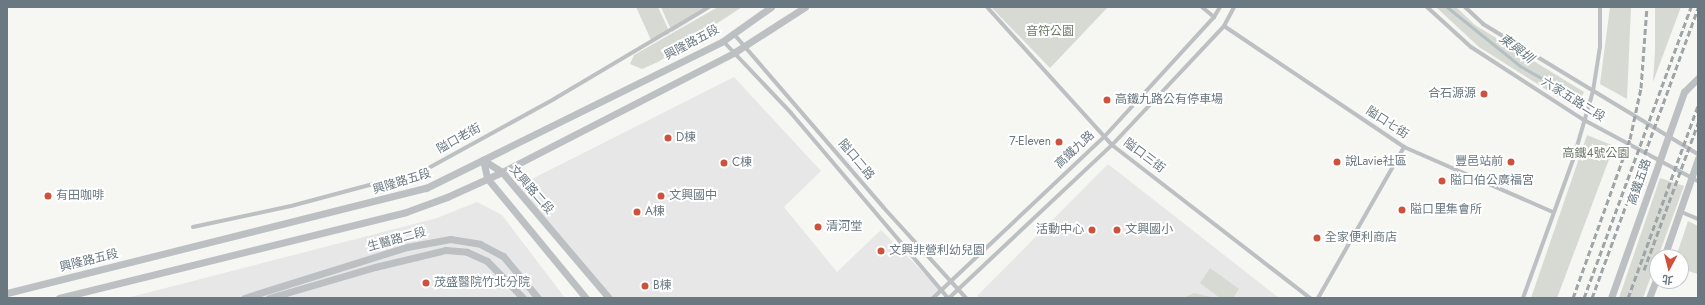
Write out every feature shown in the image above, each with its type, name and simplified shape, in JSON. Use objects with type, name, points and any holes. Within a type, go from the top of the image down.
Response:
[{"type":"street","name":"隘口老街","points":[[193,227],[291,206],[425,170],[554,99],[709,7]]},
{"type":"street","name":"興隆路五段","points":[[7,292],[426,188],[723,41],[771,7]]},
{"type":"street","points":[[59,298],[406,212],[502,172],[735,52],[805,7]]},
{"type":"street","name":"隘口三街","points":[[987,7],[1112,145],[1310,298]]},
{"type":"street","points":[[1202,7],[1214,17]]},
{"type":"street","name":"高鐵九路","points":[[933,298],[1104,137],[1214,17],[1220,7]]},
{"type":"street","name":"高鐵九路","points":[[949,298],[1112,145],[1224,26],[1234,7]]},
{"type":"street","name":"六家五路二段","points":[[1427,7],[1471,47],[1584,120],[1659,162],[1695,179]]},
{"type":"street","name":"六家五路二段","points":[[1465,7],[1483,24],[1667,137],[1698,154]]},
{"type":"street","points":[[1523,298],[1573,160],[1593,91],[1600,47],[1600,7]]},
{"type":"street","name":"隘口七街","points":[[1224,26],[1404,147],[1553,212]]},
{"type":"street","name":"隘口二路","points":[[733,33],[966,298]]},
{"type":"street","name":"隘口二路","points":[[723,41],[735,52],[949,298]]},
{"type":"street","name":"高鐵五路","points":[[1611,298],[1684,92],[1698,78]]},
{"type":"street","points":[[1318,298],[1404,147]]},
{"type":"street","points":[[1667,249],[1679,211],[1695,179],[1698,159]]},
{"type":"street","points":[[483,160],[487,178],[586,298]]},
{"type":"street","name":"文興路二段","points":[[483,160],[502,172],[609,298]]},
{"type":"street","points":[[1679,211],[1698,219]]},
{"type":"street","name":"生醫路二段","points":[[244,298],[407,246],[450,239],[480,244],[503,256],[538,298]]},
{"type":"street","name":"生醫路二段","points":[[268,298],[375,267],[446,250],[467,252],[487,261],[504,275],[523,298]]},
{"type":"shaded area","name":"文興國中","points":[[734,77],[821,171],[784,207],[837,272],[881,230],[942,291],[935,298],[612,298],[518,186]]},
{"type":"shaded area","name":"文興國小","points":[[1108,164],[1279,298],[980,298],[977,296]]},
{"type":"shaded area","points":[[477,202],[502,215],[565,298],[127,298],[437,218]]},
{"type":"green space","points":[[636,7],[658,7],[670,33],[652,42]]},
{"type":"green space","points":[[661,7],[704,7],[706,11],[672,32]]},
{"type":"green space","points":[[718,7],[742,7],[658,62],[642,69],[630,64],[634,55]]},
{"type":"green space","name":"音符公園","points":[[991,7],[1108,7],[1050,68]]},
{"type":"green space","points":[[1436,7],[1456,7],[1475,25],[1584,92],[1577,109],[1479,47]]},
{"type":"green space","points":[[1610,7],[1631,7],[1627,99],[1600,84]]},
{"type":"green space","points":[[1655,7],[1681,7],[1653,82],[1655,51]]},
{"type":"green space","name":"高鐵4號公園","points":[[1587,135],[1614,146],[1557,298],[1531,298]]},
{"type":"green space","points":[[1660,178],[1684,186],[1661,249],[1649,249],[1649,282],[1643,298],[1619,298]]},
{"type":"green space","points":[[1688,221],[1698,226],[1698,274],[1689,271],[1689,249],[1679,249]]},
{"type":"green space","points":[[1210,268],[1239,289],[1233,298],[1220,298],[1200,283]]},
{"type":"green space","points":[[1194,293],[1211,297],[1212,298],[1184,298]]},
{"type":"waterway","name":"東興圳","points":[[1447,7],[1520,66],[1578,99]]},
{"type":"railway","points":[[1573,298],[1630,139],[1641,88],[1647,7]]},
{"type":"railway","points":[[1584,298],[1691,7]]},
{"type":"railway","points":[[1592,298],[1698,8]]},
{"type":"railway","points":[[1628,298],[1698,106]]},
{"type":"railway","points":[[1644,270],[1698,123]]},
{"type":"place","name":"合石源源","points":[[1484,94]]},
{"type":"place","name":"高鐵九路公有停車場","points":[[1107,100]]},
{"type":"place","name":"D棟","points":[[668,138]]},
{"type":"place","name":"7-Eleven","points":[[1059,142]]},
{"type":"place","name":"說Lavie社區","points":[[1337,162]]},
{"type":"place","name":"豐邑站前","points":[[1511,162]]},
{"type":"place","name":"C棟","points":[[724,163]]},
{"type":"place","name":"隘口伯公廣福宮","points":[[1442,181]]},
{"type":"place","name":"有田咖啡","points":[[48,196]]},
{"type":"place","name":"文興國中","points":[[661,196]]},
{"type":"place","name":"隘口里集會所","points":[[1402,210]]},
{"type":"place","name":"A棟","points":[[637,212]]},
{"type":"place","name":"清河堂","points":[[818,227]]},
{"type":"place","name":"活動中心","points":[[1092,230]]},
{"type":"place","name":"文興國小","points":[[1117,230]]},
{"type":"place","name":"全家便利商店","points":[[1317,238]]},
{"type":"place","name":"文興非營利幼兒園","points":[[881,251]]},
{"type":"place","name":"茂盛醫院竹北分院","points":[[426,283]]},
{"type":"place","name":"B棟","points":[[645,286]]}]
